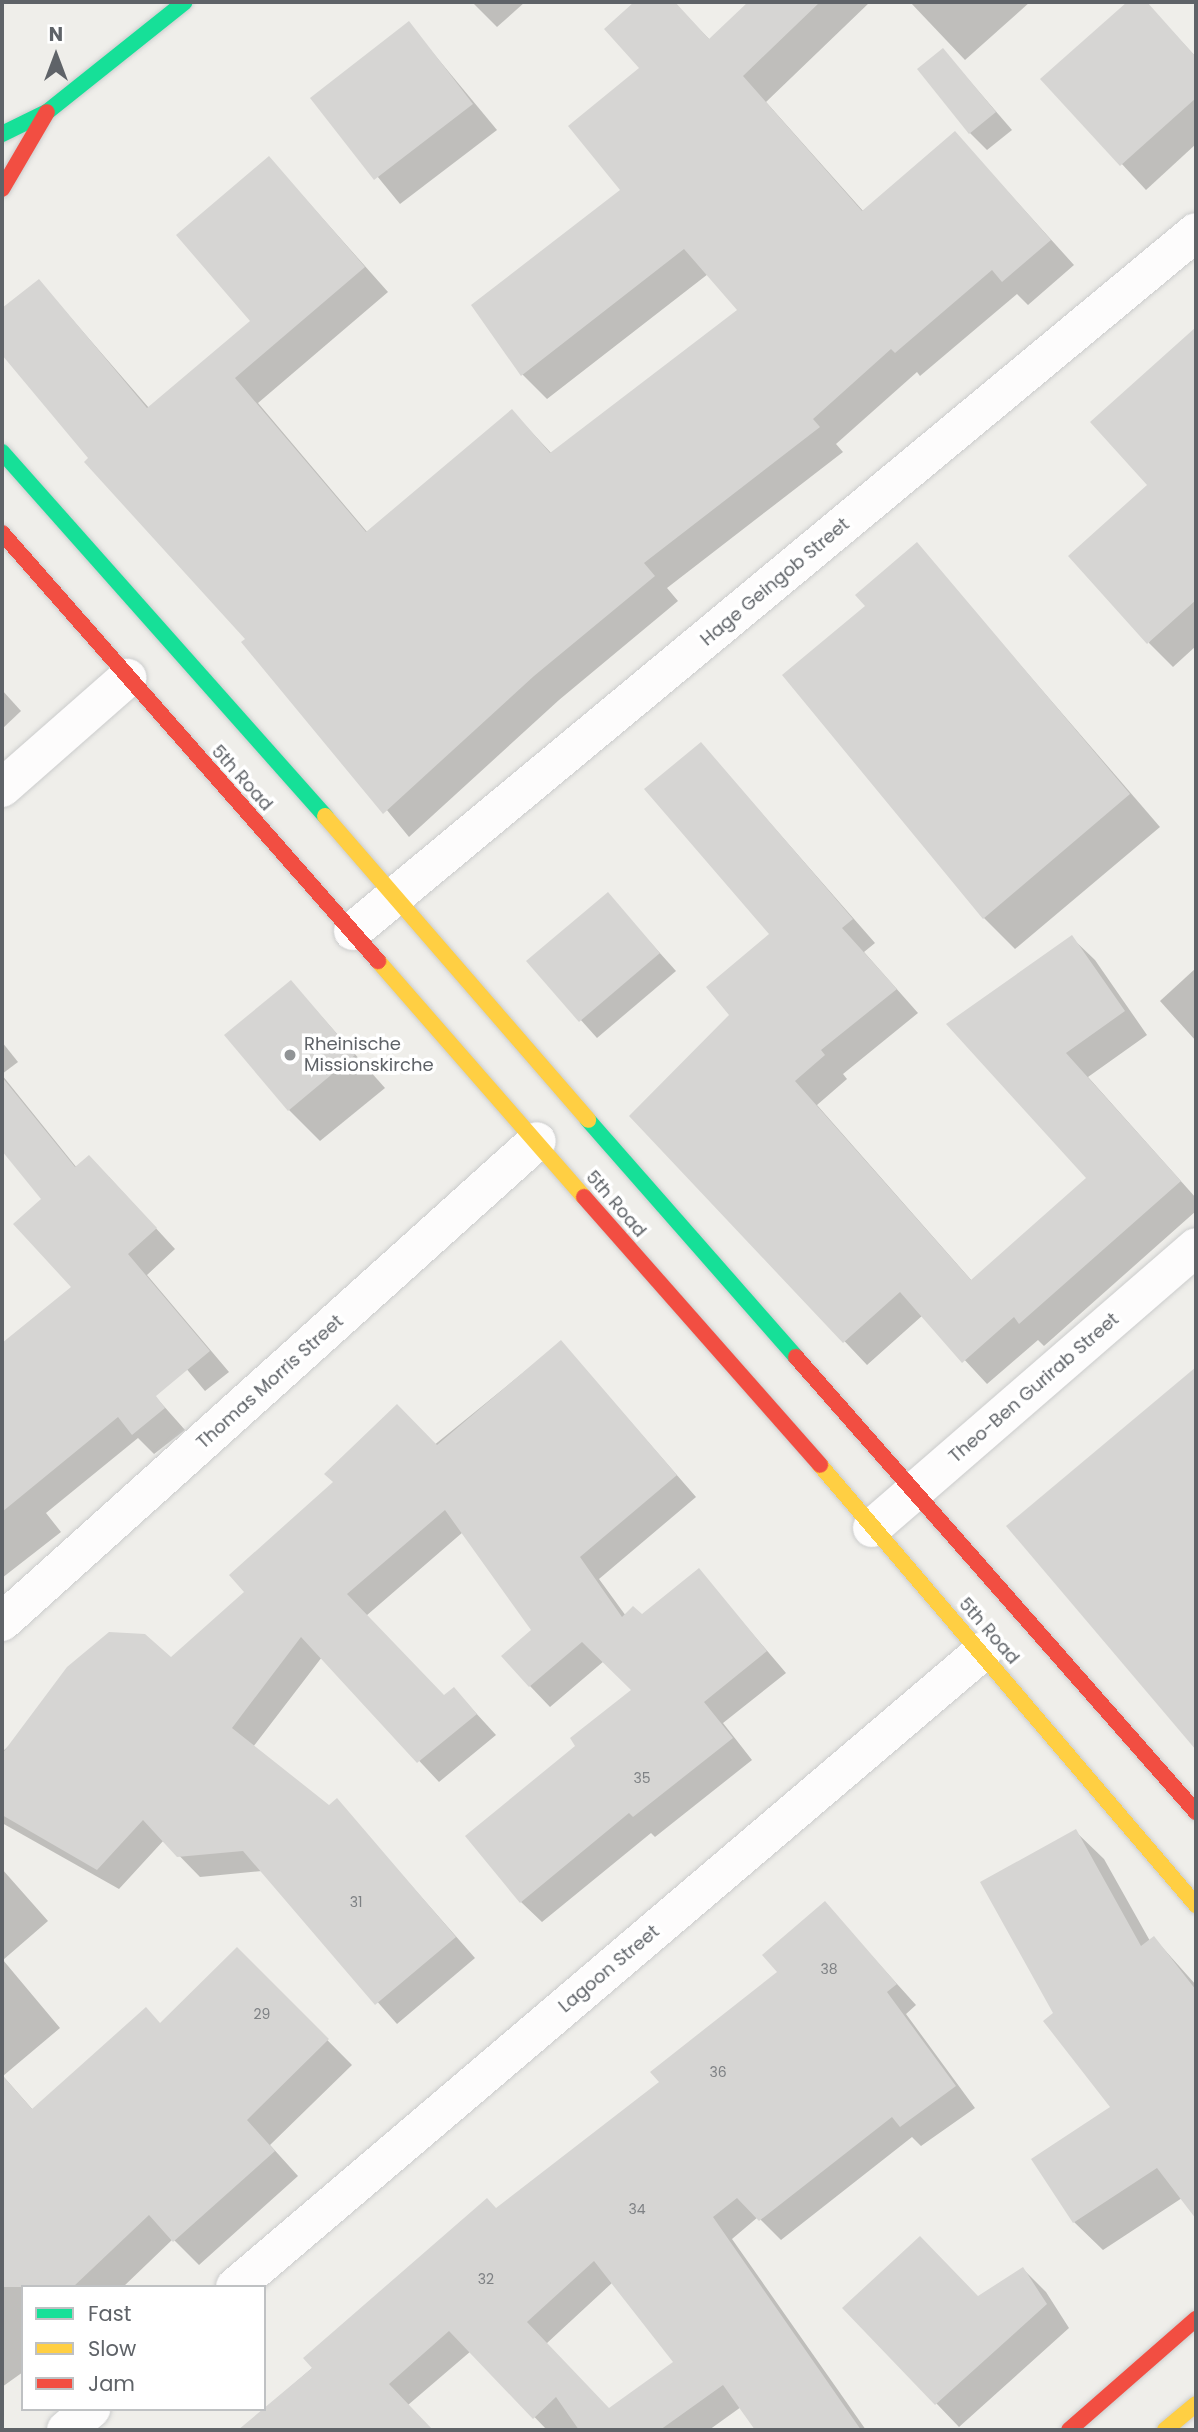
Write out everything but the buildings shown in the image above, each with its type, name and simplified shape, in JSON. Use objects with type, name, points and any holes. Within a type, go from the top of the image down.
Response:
[{"type":"main road","points":[[2,134],[47,113],[185,2]]},
{"type":"main road","points":[[2,189],[47,113]]},
{"type":"main road","name":"5th Road","points":[[2,452],[167,633],[1196,1812]]},
{"type":"main road","name":"5th Road","points":[[2,533],[537,1141],[872,1528],[983,1651],[1196,1905]]},
{"type":"main road","points":[[1069,2430],[1196,2319]]},
{"type":"main road","points":[[1165,2430],[1196,2404]]},
{"type":"street","name":"Hage Geingob Street","points":[[353,931],[1196,232]]},
{"type":"street","points":[[2,788],[127,678]]},
{"type":"street","name":"Thomas Morris Street","points":[[2,1622],[537,1141]]},
{"type":"street","name":"Theo-Ben Gurirab Street","points":[[872,1528],[1196,1247]]},
{"type":"street","name":"Lagoon Street","points":[[237,2285],[983,1651]]},
{"type":"street","points":[[66,2430],[89,2411]]},
{"type":"traffic: fast","points":[[2,134],[47,112],[185,2]]},
{"type":"traffic: fast","points":[[2,452],[325,816]]},
{"type":"traffic: fast","points":[[588,1120],[796,1357]]},
{"type":"traffic: slow","points":[[325,816],[588,1120]]},
{"type":"traffic: slow","points":[[378,961],[584,1197]]},
{"type":"traffic: slow","points":[[820,1465],[1196,1905]]},
{"type":"traffic: slow","points":[[1165,2430],[1196,2404]]},
{"type":"traffic: jam","points":[[2,189],[47,112]]},
{"type":"traffic: jam","points":[[2,533],[378,961]]},
{"type":"traffic: jam","points":[[584,1197],[820,1465]]},
{"type":"traffic: jam","points":[[796,1357],[1196,1812]]},
{"type":"traffic: jam","points":[[1069,2430],[1196,2319]]},
{"type":"place","name":"Rheinische Missionskirche","points":[[290,1055]]}]
